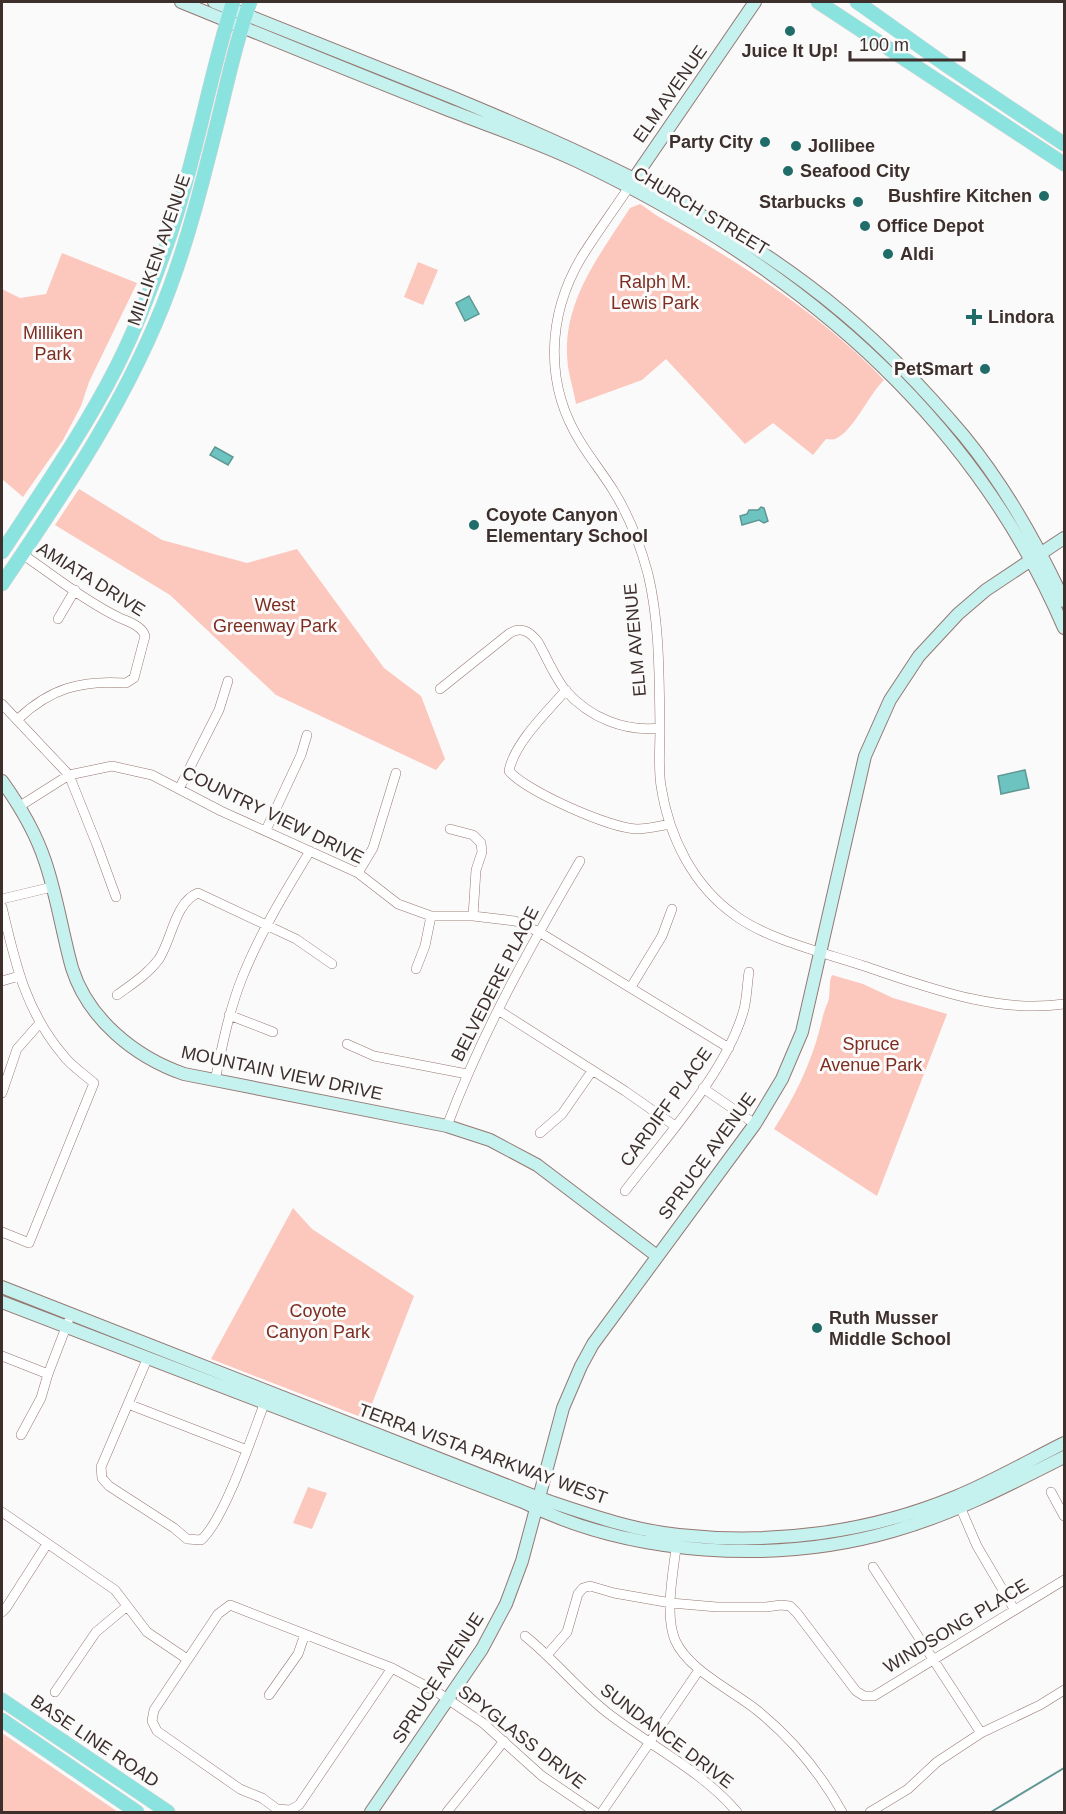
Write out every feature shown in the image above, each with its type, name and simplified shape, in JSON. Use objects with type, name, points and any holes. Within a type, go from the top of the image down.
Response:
[{"type":"main road","points":[[818,2],[1065,165]]},
{"type":"main road","points":[[857,2],[1065,144]]},
{"type":"main road","name":"MILLIKEN AVENUE","points":[[2,552],[78,436],[110,379],[136,324],[174,223],[230,10]]},
{"type":"main road","name":"MILLIKEN AVENUE","points":[[2,584],[102,430],[147,340],[170,287],[202,184],[246,14]]},
{"type":"main road","name":"BASE LINE ROAD","points":[[2,1700],[168,1812]]},
{"type":"main road","name":"BASE LINE ROAD","points":[[2,1720],[137,1812]]},
{"type":"street","name":"CHURCH STREET","points":[[181,2],[246,14],[574,160],[632,182],[785,284],[901,375],[996,500],[1065,601]]},
{"type":"street","name":"CHURCH STREET","points":[[214,2],[230,10]]},
{"type":"street","name":"ELM AVENUE","points":[[755,2],[581,259],[568,284],[559,309],[553,346],[556,381],[569,421],[578,439],[613,488],[642,548],[653,597],[660,728],[660,784],[669,824],[680,849],[696,876],[711,895],[736,917],[761,931],[901,979],[982,1002],[1030,1006],[1065,1004]]},
{"type":"street","name":"SPRUCE AVENUE","points":[[371,1812],[482,1649],[506,1604],[522,1561],[563,1408],[581,1366],[605,1326],[755,1125],[782,1079],[802,1032],[865,756],[890,700],[919,656],[958,614],[986,590],[1065,538]]},
{"type":"street","name":"AMIATA DRIVE","points":[[18,719],[44,698],[70,686],[131,681],[134,678],[145,636],[143,631],[75,590],[22,554]]},
{"type":"street","name":"CHURCH STREET","points":[[1037,558],[1065,628]]},
{"type":"street","points":[[58,619],[75,590]]},
{"type":"street","points":[[441,689],[510,633],[518,629],[524,630],[532,634],[566,690],[600,718],[634,728],[660,728]]},
{"type":"street","points":[[179,789],[219,710],[228,681]]},
{"type":"street","points":[[566,690],[519,749],[510,764],[509,771],[529,786],[597,820],[637,829],[669,824]]},
{"type":"street","points":[[2,704],[69,776],[116,897]]},
{"type":"street","points":[[266,830],[301,755],[307,735]]},
{"type":"street","name":"COUNTRY VIEW DRIVE","points":[[21,806],[69,776],[112,766],[152,775],[221,811],[358,873],[398,904],[431,916],[473,916],[515,921],[539,932],[729,1048]]},
{"type":"street","points":[[358,873],[373,848],[396,772]]},
{"type":"street","name":"MOUNTAIN VIEW DRIVE","points":[[2,781],[21,806],[35,833],[52,887],[73,970],[83,992],[97,1015],[115,1034],[148,1058],[166,1068],[215,1081],[447,1126],[490,1140],[537,1165],[657,1256]]},
{"type":"street","points":[[450,829],[473,835],[481,843],[482,852],[476,870],[473,916]]},
{"type":"street","points":[[215,1081],[229,1015],[242,977],[267,924],[310,851]]},
{"type":"street","name":"BELVEDERE PLACE","points":[[447,1126],[467,1074],[498,1010],[580,861]]},
{"type":"street","points":[[2,899],[52,887]]},
{"type":"street","points":[[117,995],[145,974],[160,957],[184,901],[198,893],[296,939],[332,964]]},
{"type":"street","points":[[2,907],[19,976],[39,1024],[64,1057],[94,1083],[29,1242],[2,1232]]},
{"type":"street","points":[[631,987],[662,936],[672,909]]},
{"type":"street","points":[[416,969],[425,946],[431,916]]},
{"type":"street","name":"CARDIFF PLACE","points":[[625,1191],[704,1088],[729,1048],[744,1009],[749,972]]},
{"type":"street","points":[[2,981],[19,976]]},
{"type":"street","points":[[498,1010],[626,1091],[675,1126]]},
{"type":"street","points":[[229,1015],[273,1032]]},
{"type":"street","points":[[2,1093],[17,1049],[39,1024]]},
{"type":"street","points":[[347,1044],[374,1056],[467,1074]]},
{"type":"street","points":[[540,1133],[562,1114],[592,1071]]},
{"type":"street","points":[[704,1088],[755,1125]]},
{"type":"street","name":"TERRA VISTA PARKWAY WEST","points":[[2,1287],[267,1397],[612,1534],[677,1540],[826,1533],[990,1494],[1065,1457]]},
{"type":"street","name":"TERRA VISTA PARKWAY WEST","points":[[2,1302],[148,1357],[267,1397]]},
{"type":"street","points":[[21,1435],[40,1398],[71,1315]]},
{"type":"street","points":[[2,1356],[48,1374]]},
{"type":"street","points":[[148,1357],[101,1467],[102,1478],[109,1486],[155,1515],[187,1539],[201,1540],[208,1534],[247,1450],[267,1397]]},
{"type":"street","points":[[128,1404],[247,1450]]},
{"type":"street","name":"TERRA VISTA PARKWAY WEST","points":[[958,1502],[1065,1443]]},
{"type":"street","points":[[1051,1492],[1065,1516]]},
{"type":"street","points":[[958,1502],[977,1546],[1014,1609]]},
{"type":"street","points":[[2,1512],[115,1590],[147,1632],[187,1659],[154,1710],[152,1721],[157,1731],[240,1789],[262,1798],[277,1809],[290,1810],[299,1805],[392,1668]]},
{"type":"street","points":[[677,1540],[670,1622],[675,1640],[685,1657],[699,1670],[759,1712],[798,1750],[834,1796],[842,1812]]},
{"type":"street","points":[[2,1612],[47,1544]]},
{"type":"street","points":[[873,1567],[981,1733]]},
{"type":"street","name":"WINDSONG PLACE","points":[[671,1603],[717,1607],[790,1606],[856,1692],[864,1696],[873,1696],[1065,1580]]},
{"type":"street","points":[[548,1654],[567,1632],[578,1594],[583,1588],[590,1586],[614,1593],[671,1603]]},
{"type":"street","name":"SPYGLASS DRIVE","points":[[187,1659],[218,1614],[230,1605],[392,1668],[448,1699],[483,1723],[542,1776],[595,1812]]},
{"type":"street","points":[[55,1692],[96,1632],[126,1607]]},
{"type":"street","points":[[269,1695],[298,1654],[305,1634]]},
{"type":"street","name":"SUNDANCE DRIVE","points":[[525,1636],[548,1654],[594,1702],[704,1779],[737,1812]]},
{"type":"street","points":[[602,1812],[699,1670]]},
{"type":"street","points":[[870,1812],[908,1789],[937,1762],[981,1733],[1040,1705],[1065,1690]]},
{"type":"street","points":[[447,1812],[504,1741]]},
{"type":"green space","name":"Ralph M. Lewis Park","points":[[640,204],[777,290],[833,333],[884,380],[842,435],[834,439],[826,439],[813,455],[773,423],[745,444],[666,359],[642,380],[576,404],[568,367],[567,344],[576,302],[594,264],[630,208]]},
{"type":"green space","name":"Milliken Park","points":[[62,253],[137,283],[63,440],[23,497],[2,479],[2,289],[20,298],[46,294]]},
{"type":"green space","points":[[418,262],[438,270],[423,305],[404,297]]},
{"type":"green space","name":"West Greenway Park","points":[[79,489],[162,540],[247,563],[297,549],[384,668],[421,696],[445,759],[436,770],[276,695],[170,595],[55,525]]},
{"type":"green space","name":"Spruce Avenue Park","points":[[832,975],[863,984],[893,998],[947,1014],[877,1196],[774,1129],[795,1093],[812,1055],[829,999]]},
{"type":"green space","name":"Coyote Canyon Park","points":[[293,1208],[312,1229],[414,1296],[366,1419],[211,1359]]},
{"type":"green space","points":[[308,1487],[327,1493],[312,1529],[293,1523]]},
{"type":"green space","points":[[2,1733],[118,1812],[2,1812]]},
{"type":"water","points":[[469,296],[479,314],[465,321],[456,303]]},
{"type":"water","points":[[215,447],[233,457],[228,465],[210,455]]},
{"type":"water","points":[[761,507],[764,508],[768,521],[764,523],[759,520],[742,525],[740,516],[747,514],[749,510],[758,510]]},
{"type":"water","points":[[1025,770],[1029,788],[1001,794],[998,776]]},
{"type":"waterway","points":[[991,1812],[1064,1768]]},
{"type":"place","name":"Juice It Up!","points":[[790,31]]},
{"type":"place","name":"Party City","points":[[765,142]]},
{"type":"place","name":"Jollibee","points":[[796,146]]},
{"type":"place","name":"Seafood City","points":[[788,171]]},
{"type":"place","name":"Bushfire Kitchen","points":[[1044,196]]},
{"type":"place","name":"Starbucks","points":[[858,202]]},
{"type":"place","name":"Office Depot","points":[[865,226]]},
{"type":"place","name":"Aldi","points":[[888,254]]},
{"type":"place","name":"Lindora","points":[[974,317]]},
{"type":"place","name":"PetSmart","points":[[985,369]]},
{"type":"place","name":"Coyote Canyon Elementary School","points":[[474,525]]},
{"type":"place","name":"Ruth Musser Middle School","points":[[817,1328]]}]
